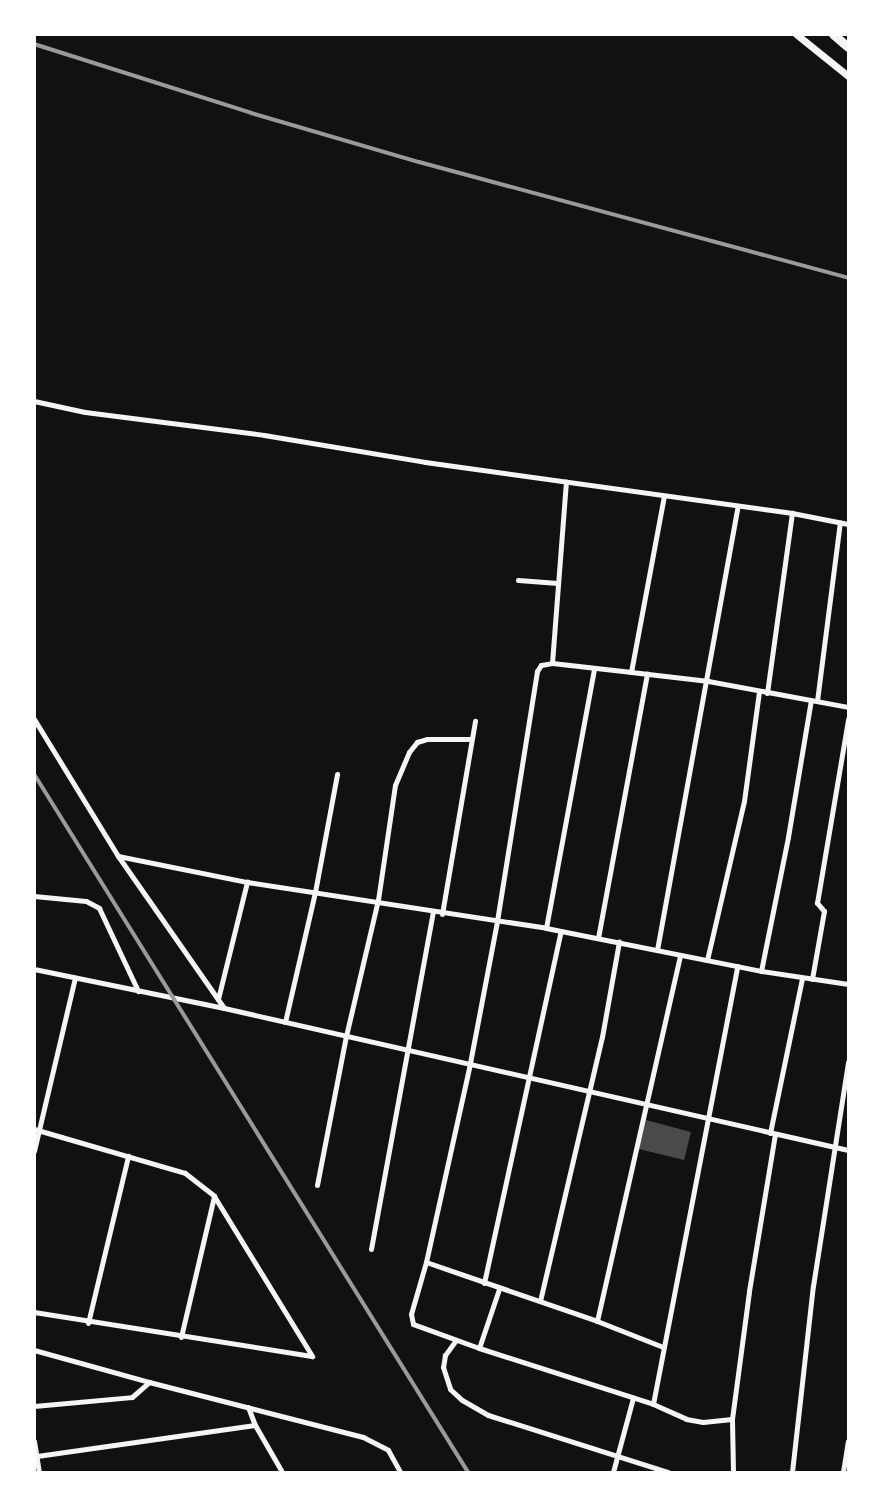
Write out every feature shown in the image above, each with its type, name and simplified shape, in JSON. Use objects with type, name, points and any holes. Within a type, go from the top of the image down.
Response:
[{"type":"highway","points":[[833,34],[849,47]]},
{"type":"street","points":[[796,34],[849,76]]},
{"type":"street","points":[[34,400],[85,412],[264,435],[566,482],[792,513],[849,524]]},
{"type":"street","points":[[552,663],[566,482]]},
{"type":"street","points":[[631,672],[664,496]]},
{"type":"street","points":[[657,950],[708,681],[738,506]]},
{"type":"street","points":[[767,693],[792,513]]},
{"type":"street","points":[[761,971],[814,700],[840,522]]},
{"type":"street","points":[[518,580],[558,583]]},
{"type":"street","points":[[732,1419],[703,1422],[686,1419],[653,1404],[479,1348],[413,1324],[411,1314],[426,1262],[470,1063],[497,921],[537,671],[541,665],[552,663],[708,681],[849,707]]},
{"type":"street","points":[[546,928],[594,668]]},
{"type":"street","points":[[598,938],[647,674]]},
{"type":"street","points":[[707,960],[744,801],[759,692]]},
{"type":"street","points":[[34,719],[118,856],[224,1008]]},
{"type":"street","points":[[812,979],[824,911],[817,903],[849,720]]},
{"type":"street","points":[[441,914],[475,721]]},
{"type":"street","points":[[317,1185],[346,1036],[378,900],[395,786],[409,752],[417,742],[427,739],[471,739]]},
{"type":"street","points":[[285,1022],[315,892],[337,774]]},
{"type":"street","points":[[118,856],[247,882],[378,900],[441,914],[546,928],[761,971],[849,984]]},
{"type":"street","points":[[218,999],[247,882]]},
{"type":"street","points":[[34,896],[86,901],[99,908],[138,991]]},
{"type":"street","points":[[371,1249],[433,912]]},
{"type":"street","points":[[484,1283],[531,1078],[561,931]]},
{"type":"street","points":[[540,1301],[602,1037],[619,942]]},
{"type":"street","points":[[597,1321],[680,955]]},
{"type":"street","points":[[653,1404],[706,1118],[737,966]]},
{"type":"street","points":[[34,969],[224,1008],[849,1150]]},
{"type":"street","points":[[34,1151],[75,978]]},
{"type":"street","points":[[733,1473],[732,1419],[749,1291],[773,1133],[802,978]]},
{"type":"street","points":[[792,1473],[813,1286],[849,1062]]},
{"type":"street","points":[[34,1312],[88,1323],[312,1356],[214,1196],[185,1173],[38,1130]]},
{"type":"street","points":[[88,1323],[128,1156]]},
{"type":"street","points":[[181,1337],[214,1196]]},
{"type":"street","points":[[426,1262],[597,1321],[663,1347]]},
{"type":"street","points":[[479,1348],[499,1289]]},
{"type":"street","points":[[456,1340],[445,1355],[443,1367],[450,1389],[462,1400],[488,1415],[668,1473]]},
{"type":"street","points":[[34,1350],[363,1437],[388,1450],[400,1473]]},
{"type":"street","points":[[34,1406],[132,1397],[149,1382]]},
{"type":"street","points":[[613,1473],[633,1398]]},
{"type":"street","points":[[248,1407],[255,1425],[282,1473]]},
{"type":"street","points":[[37,1456],[255,1425]]},
{"type":"street","points":[[34,1441],[39,1473]]},
{"type":"street","points":[[843,1473],[849,1441]]},
{"type":"building","points":[[646,1120],[691,1132],[684,1160],[639,1149]]},
{"type":"railway","points":[[34,44],[251,113],[419,162],[848,278]]},
{"type":"railway","points":[[34,774],[468,1472]]}]
